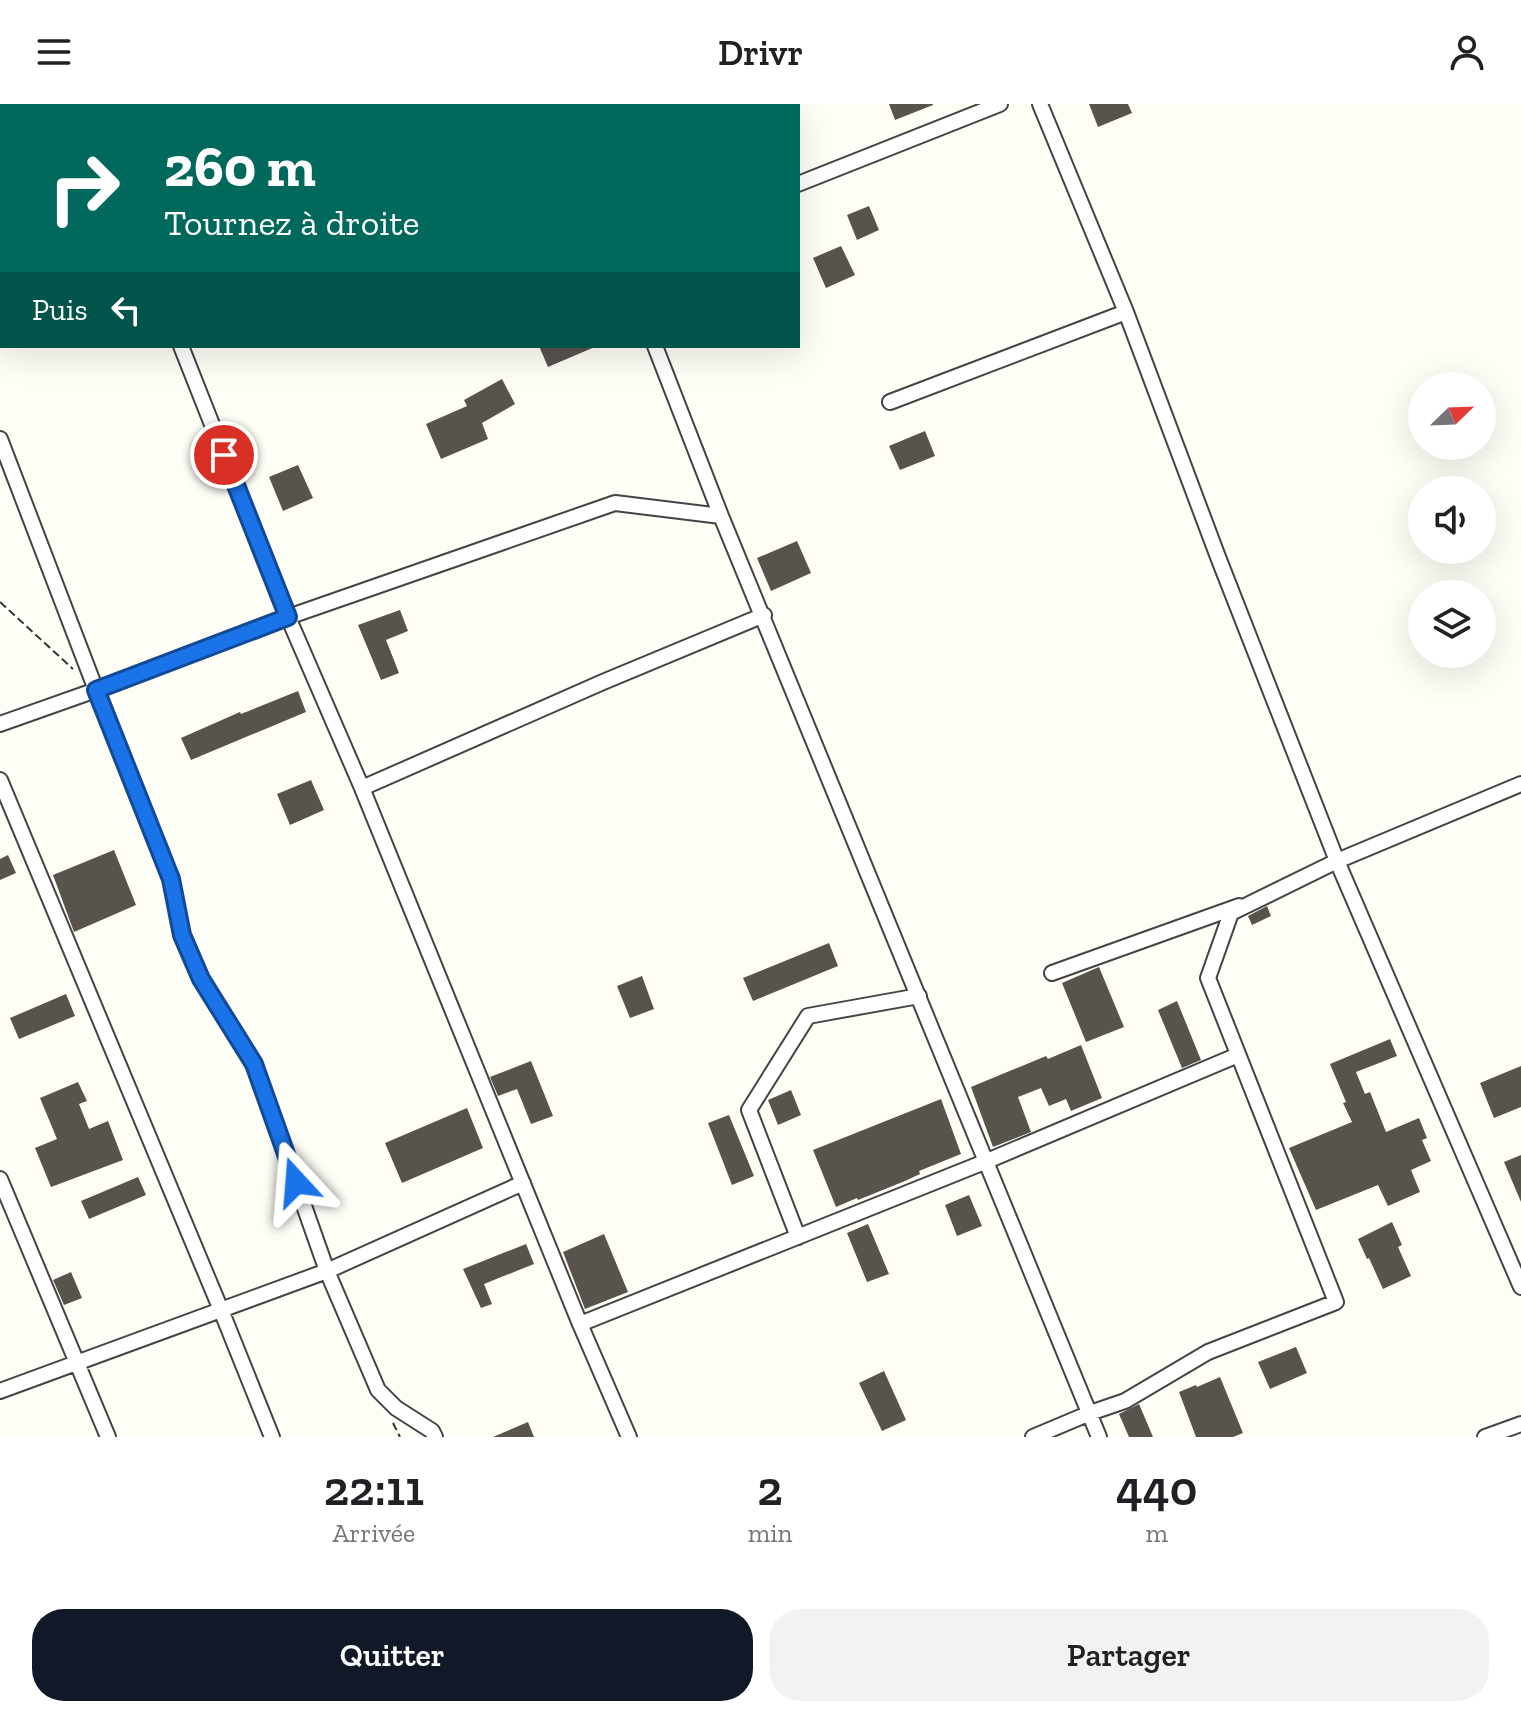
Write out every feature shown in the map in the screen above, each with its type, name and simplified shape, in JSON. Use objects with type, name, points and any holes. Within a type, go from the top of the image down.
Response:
[{"type":"street","points":[[800,183],[1000,104]]},
{"type":"street","points":[[1040,104],[1126,312],[1337,861],[1521,1287]]},
{"type":"street","points":[[890,402],[1126,312]]},
{"type":"street","points":[[182,348],[288,617],[362,788],[629,1437]]},
{"type":"street","points":[[656,348],[721,516],[1099,1437]]},
{"type":"street","points":[[0,439],[171,879],[182,935],[201,979],[254,1064],[327,1271],[378,1390],[396,1408],[432,1431],[435,1437]]},
{"type":"street","points":[[0,724],[288,617],[615,503],[721,516]]},
{"type":"street","points":[[362,788],[764,615]]},
{"type":"street","points":[[0,780],[272,1437]]},
{"type":"street","points":[[1033,1437],[1125,1401],[1208,1352],[1336,1302],[1208,978],[1231,913],[1337,861],[1521,784]]},
{"type":"street","points":[[1052,973],[1262,897]]},
{"type":"street","points":[[798,1237],[749,1110],[808,1016],[919,996]]},
{"type":"street","points":[[580,1324],[987,1161],[1238,1055]]},
{"type":"street","points":[[0,1179],[108,1437]]},
{"type":"street","points":[[0,1391],[327,1271],[523,1183]]},
{"type":"street","points":[[1485,1437],[1521,1424]]},
{"type":"path","points":[[0,602],[74,671]]},
{"type":"building","points":[[889,104],[933,104],[933,105],[895,120]]},
{"type":"building","points":[[1089,104],[1128,104],[1132,113],[1098,127]]},
{"type":"building","points":[[869,206],[879,230],[857,240],[847,215]]},
{"type":"building","points":[[841,246],[855,275],[826,288],[813,258]]},
{"type":"building","points":[[540,348],[592,348],[548,367]]},
{"type":"building","points":[[502,379],[515,404],[482,423],[488,439],[441,459],[426,424],[467,406],[464,400]]},
{"type":"building","points":[[925,431],[935,456],[900,470],[889,446]]},
{"type":"building","points":[[298,465],[313,498],[283,511],[269,477]]},
{"type":"building","points":[[797,541],[811,573],[771,591],[757,558]]},
{"type":"building","points":[[400,610],[408,631],[386,640],[399,673],[381,680],[358,625]]},
{"type":"building","points":[[298,691],[306,712],[191,760],[181,738]]},
{"type":"building","points":[[311,780],[324,810],[290,825],[277,794]]},
{"type":"building","points":[[114,850],[136,905],[74,932],[53,875]]},
{"type":"building","points":[[8,855],[16,873],[0,880],[0,859]]},
{"type":"building","points":[[1267,906],[1271,916],[1252,925],[1248,916]]},
{"type":"building","points":[[829,943],[838,966],[753,1001],[743,978]]},
{"type":"building","points":[[1099,967],[1124,1027],[1086,1042],[1062,983]]},
{"type":"building","points":[[642,976],[654,1009],[630,1018],[617,986]]},
{"type":"building","points":[[66,994],[75,1016],[19,1039],[10,1018]]},
{"type":"building","points":[[1177,1001],[1201,1060],[1182,1068],[1158,1010]]},
{"type":"building","points":[[1390,1039],[1397,1056],[1356,1072],[1365,1094],[1370,1092],[1386,1132],[1419,1118],[1427,1138],[1422,1140],[1431,1161],[1411,1170],[1420,1192],[1388,1206],[1378,1185],[1316,1210],[1289,1148],[1352,1122],[1330,1064]]},
{"type":"building","points":[[1081,1045],[1102,1098],[1071,1111],[1066,1099],[1049,1106],[1041,1088],[1018,1097],[1031,1132],[993,1147],[971,1087]]},
{"type":"building","points":[[531,1061],[553,1116],[531,1124],[517,1089],[498,1096],[490,1077]]},
{"type":"building","points":[[1521,1066],[1521,1107],[1494,1118],[1480,1083]]},
{"type":"building","points":[[78,1082],[87,1101],[79,1104],[89,1129],[108,1121],[123,1160],[51,1187],[35,1148],[57,1139],[40,1098]]},
{"type":"building","points":[[791,1090],[801,1115],[778,1125],[768,1100]]},
{"type":"building","points":[[941,1099],[961,1154],[919,1171],[920,1174],[905,1181],[836,1207],[813,1150]]},
{"type":"building","points":[[467,1108],[483,1148],[402,1183],[385,1143]]},
{"type":"building","points":[[729,1115],[754,1176],[732,1185],[708,1123]]},
{"type":"building","points":[[1521,1155],[1521,1202],[1504,1162]]},
{"type":"building","points":[[138,1177],[146,1195],[89,1219],[81,1201]]},
{"type":"building","points":[[969,1195],[982,1226],[957,1236],[945,1205]]},
{"type":"building","points":[[1392,1222],[1402,1245],[1398,1247],[1411,1276],[1383,1289],[1358,1239]]},
{"type":"building","points":[[868,1224],[889,1274],[867,1282],[847,1233]]},
{"type":"building","points":[[604,1234],[628,1292],[585,1309],[563,1252]]},
{"type":"building","points":[[526,1244],[534,1264],[484,1284],[492,1304],[481,1308],[463,1269]]},
{"type":"building","points":[[71,1272],[82,1298],[64,1305],[53,1280]]},
{"type":"building","points":[[1296,1347],[1307,1373],[1270,1389],[1258,1362]]},
{"type":"building","points":[[884,1371],[906,1420],[882,1431],[859,1383]]},
{"type":"building","points":[[1220,1377],[1243,1433],[1233,1437],[1196,1437],[1179,1392]]},
{"type":"building","points":[[1139,1404],[1153,1437],[1129,1437],[1119,1414]]},
{"type":"building","points":[[528,1422],[534,1437],[493,1437]]},
{"type":"route","points":[[224,455],[288,617],[96,690],[171,879],[182,935],[201,979],[254,1064],[296,1182]]}]
